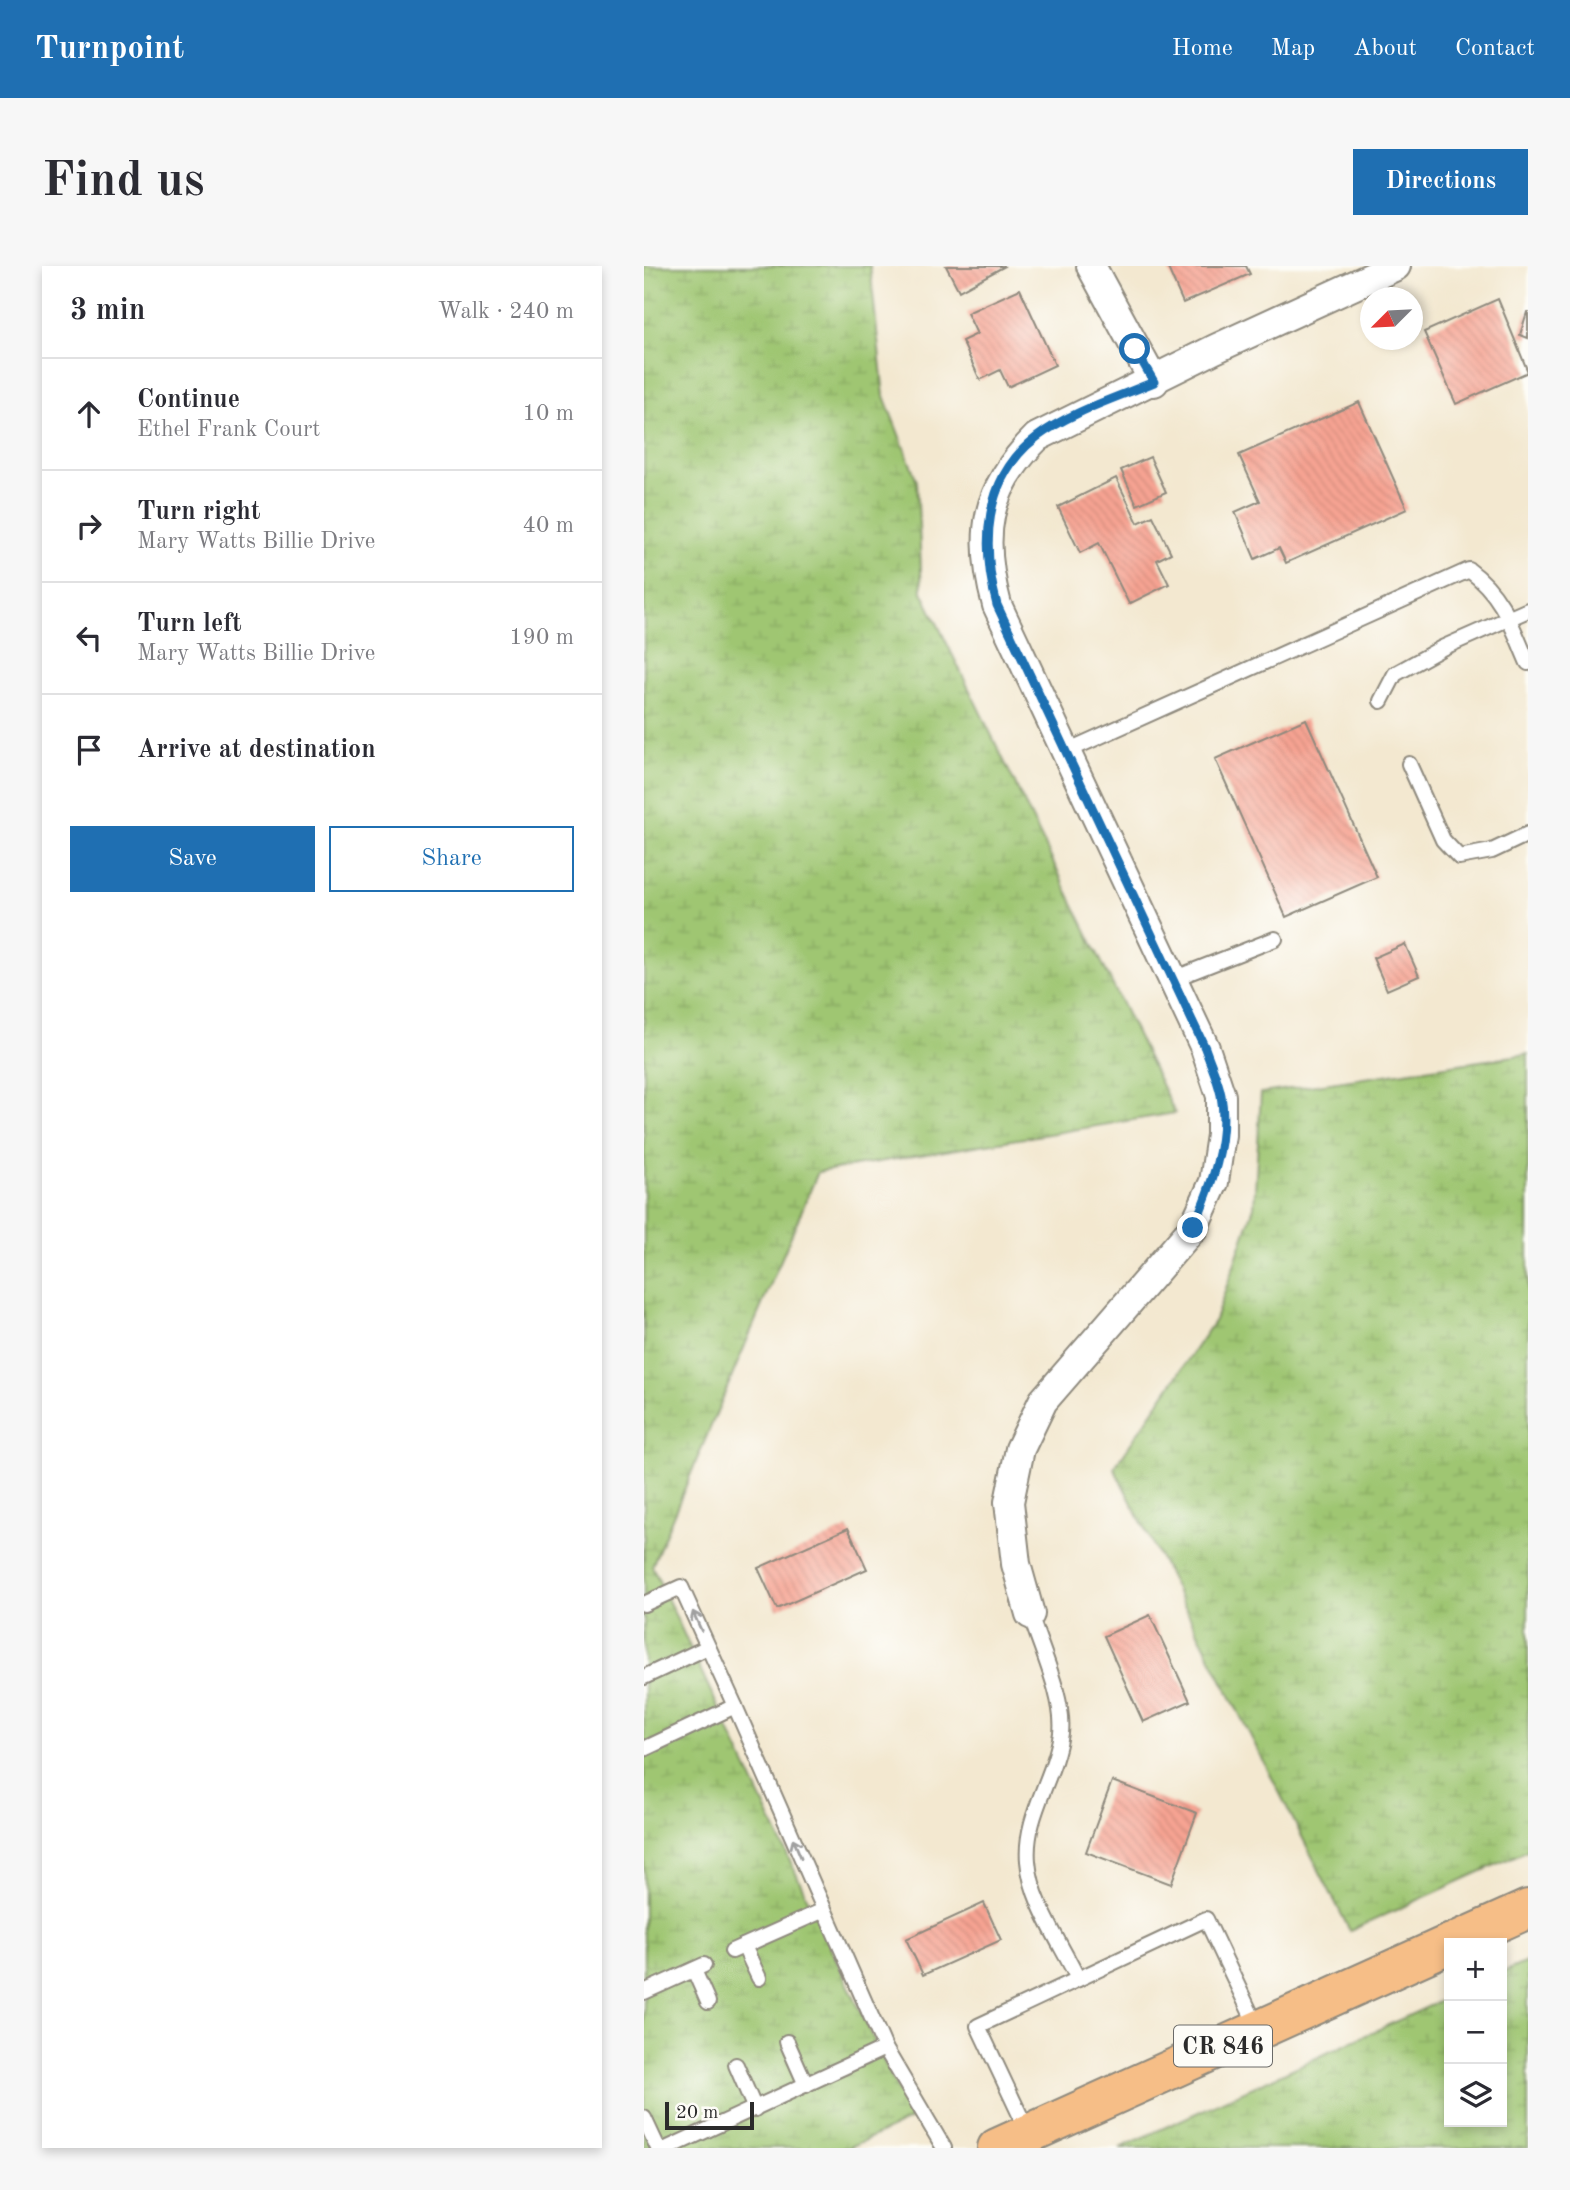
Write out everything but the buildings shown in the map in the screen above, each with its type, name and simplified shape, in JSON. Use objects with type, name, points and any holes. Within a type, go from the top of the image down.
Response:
[{"type":"main road","name":"CR 846","points":[[1463,1938],[1528,1909]]},
{"type":"main road","name":"CR 846","points":[[1013,2141],[1444,1947]]},
{"type":"street","points":[[1091,266],[1154,382]]},
{"type":"street","points":[[1030,1614],[1016,1564],[1009,1502],[1020,1449],[1043,1401],[1193,1228],[1214,1182],[1221,1135],[1221,1096],[1205,1048],[997,605],[988,571],[986,524],[1001,484],[1014,460],[1037,437],[1154,382],[1215,349],[1396,266]]},
{"type":"lane","points":[[1067,751],[1469,570],[1490,585],[1509,619],[1528,663]]},
{"type":"lane","points":[[1381,701],[1395,674],[1443,648],[1528,610]]},
{"type":"lane","points":[[1409,764],[1443,839],[1459,857],[1492,851],[1528,834]]},
{"type":"lane","points":[[1173,979],[1275,939]]},
{"type":"lane","points":[[644,1604],[681,1587],[885,2048],[944,2148]]},
{"type":"lane","points":[[1030,1614],[1059,1705],[1061,1731],[1053,1765],[1030,1826],[1028,1861],[1033,1887],[1079,1979]]},
{"type":"lane","points":[[644,1676],[708,1647]]},
{"type":"lane","points":[[644,1749],[735,1706]]},
{"type":"lane","points":[[759,1978],[738,1949],[824,1910]]},
{"type":"lane","points":[[1013,2141],[978,2026],[1206,1919],[1258,2031]]},
{"type":"lane","points":[[644,1992],[699,1968],[708,2002]]},
{"type":"lane","points":[[787,2042],[806,2085]]},
{"type":"lane","points":[[668,2148],[885,2048]]},
{"type":"lane","points":[[736,2065],[755,2109]]},
{"type":"lane","points":[[644,2118],[658,2148]]},
{"type":"green space","points":[[644,266],[870,266],[884,396],[917,481],[922,592],[1175,1113],[818,1172],[652,1566],[911,2119],[848,2148],[644,2148]]},
{"type":"green space","points":[[1528,1054],[1528,1850],[1350,1931],[1114,1468],[1215,1320],[1254,1207],[1261,1093]]},
{"type":"green space","points":[[1528,1961],[1528,2148],[1120,2148],[1444,1999],[1444,2127],[1507,2127],[1507,1971]]},
{"type":"route","points":[[1135,349],[1154,382],[1037,437],[1014,460],[1001,484],[986,524],[988,571],[997,605],[1205,1048],[1221,1096],[1221,1135],[1214,1182],[1193,1228]]}]
